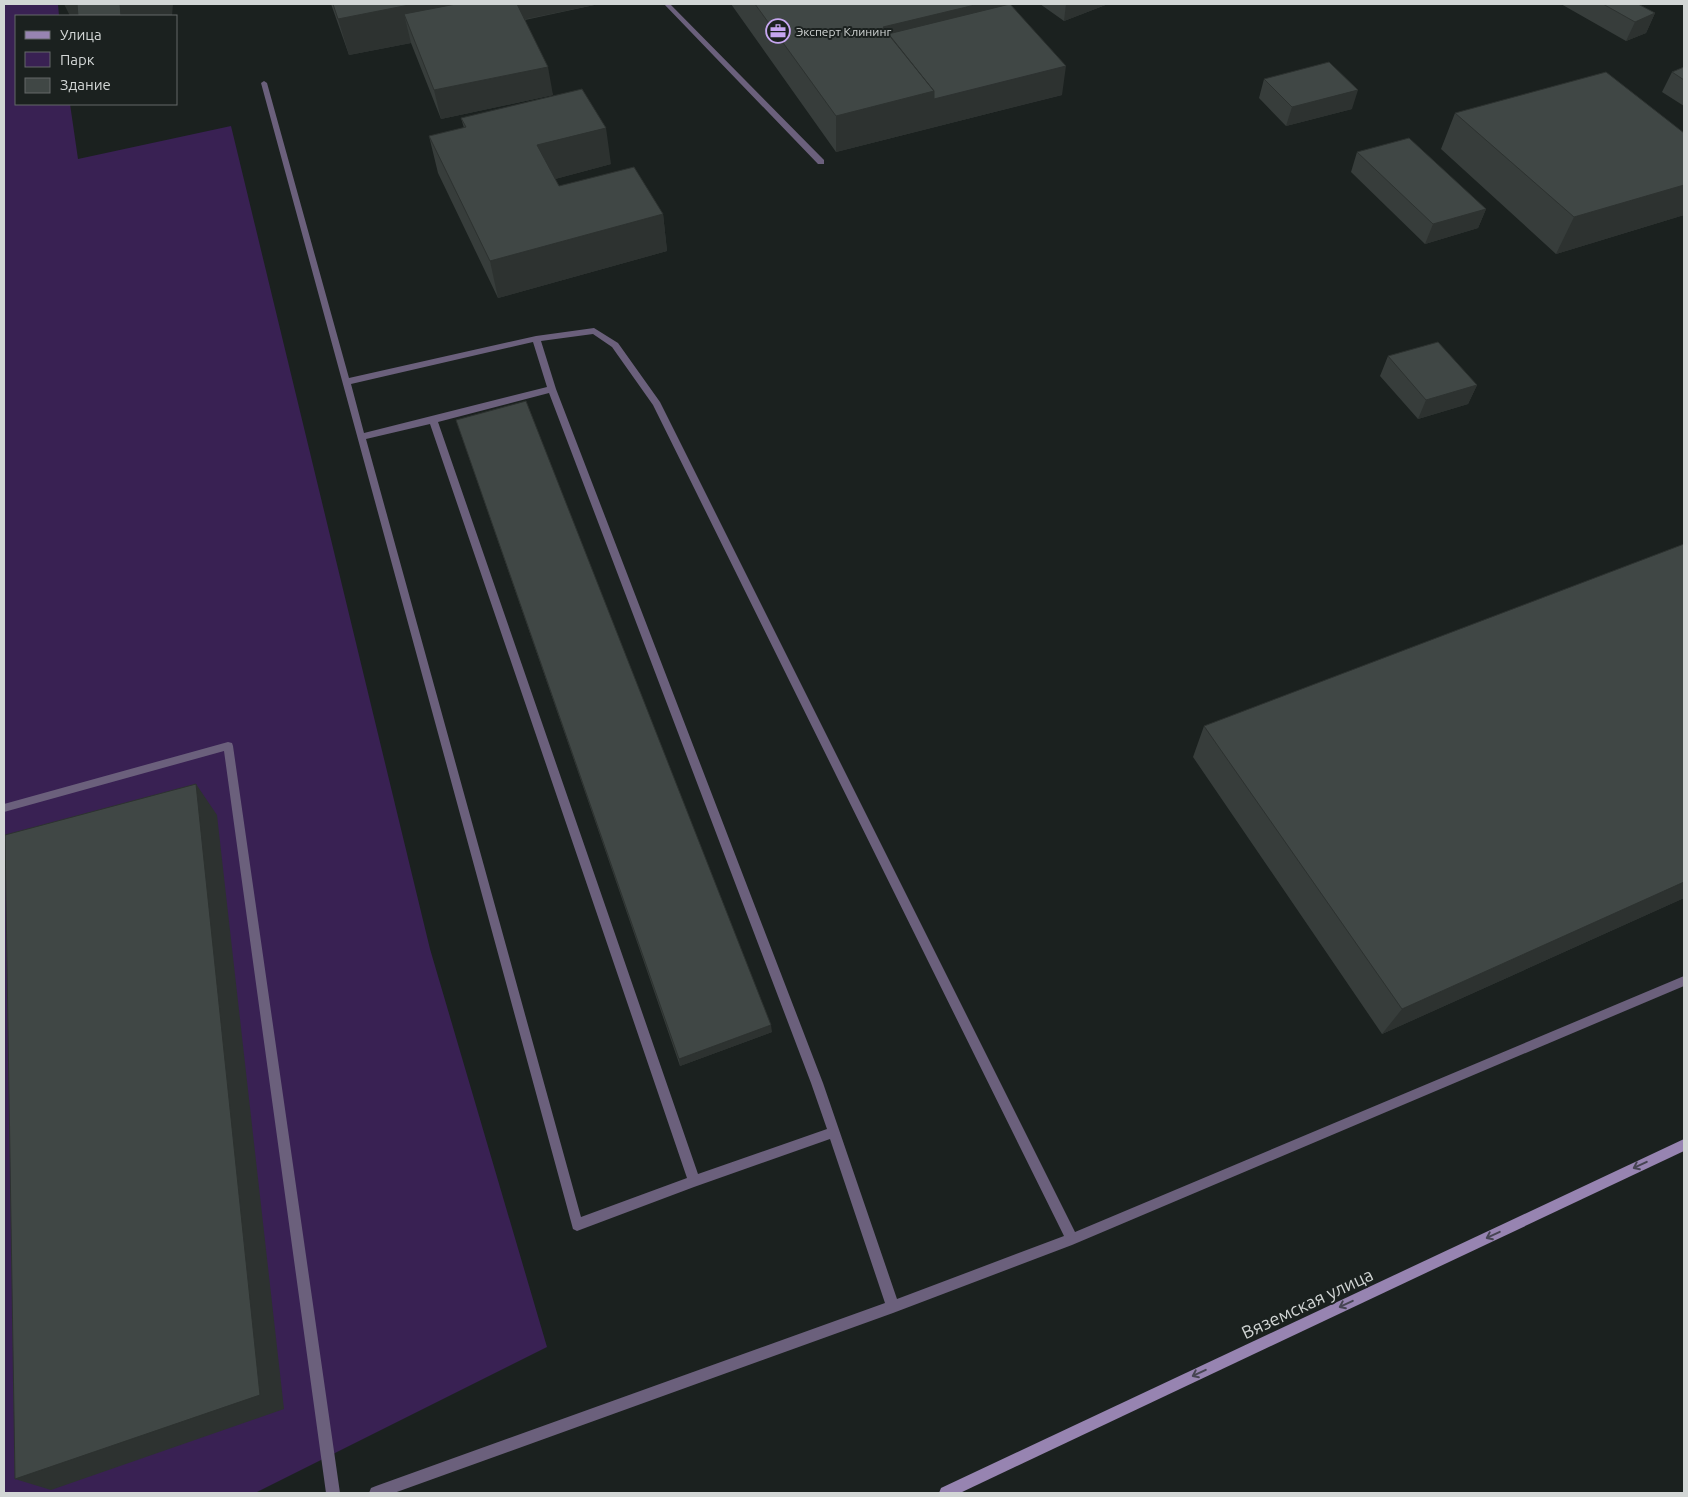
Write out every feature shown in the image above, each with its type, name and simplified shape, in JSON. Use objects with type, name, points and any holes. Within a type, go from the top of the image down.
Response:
[{"type":"main road","name":"Вяземская улица","points":[[946,1493],[1684,1144]]},
{"type":"lane","points":[[667,4],[821,162]]},
{"type":"lane","points":[[264,83],[577,1225],[694,1181],[834,1132]]},
{"type":"lane","points":[[346,382],[536,339],[594,330],[615,345],[657,404],[1072,1239]]},
{"type":"lane","points":[[536,339],[552,390],[834,1132],[893,1307]]},
{"type":"lane","points":[[361,437],[552,390]]},
{"type":"lane","points":[[432,420],[694,1181]]},
{"type":"lane","points":[[4,808],[228,746],[333,1493]]},
{"type":"lane","points":[[376,1493],[893,1307],[1072,1239],[1684,981]]},
{"type":"green space","points":[[4,4],[58,4],[59,15],[15,15],[15,105],[70,105],[78,159],[231,126],[430,949],[547,1347],[255,1493],[4,1493]]},
{"type":"building","points":[[77,4],[120,4],[121,15],[78,15]]},
{"type":"building","points":[[333,4],[414,4],[338,19]]},
{"type":"building","points":[[456,4],[517,4],[548,67],[434,90],[404,14]]},
{"type":"building","points":[[755,4],[979,4],[883,27],[934,91],[836,116]]},
{"type":"building","points":[[1010,4],[1066,66],[934,99],[934,91],[888,34]]},
{"type":"building","points":[[1603,4],[1638,4],[1655,13],[1635,22]]},
{"type":"building","points":[[1329,62],[1358,90],[1292,107],[1264,79]]},
{"type":"building","points":[[1684,67],[1684,80],[1672,72]]},
{"type":"building","points":[[1606,72],[1684,133],[1684,185],[1574,217],[1455,113]]},
{"type":"building","points":[[582,89],[606,128],[537,145],[559,186],[634,167],[663,214],[490,261],[429,136],[466,127],[461,118]]},
{"type":"building","points":[[1409,138],[1486,209],[1433,224],[1357,152]]},
{"type":"building","points":[[1438,342],[1477,385],[1426,400],[1388,356]]},
{"type":"building","points":[[526,401],[771,1025],[679,1059],[456,420]]},
{"type":"building","points":[[1684,544],[1684,882],[1402,1009],[1204,726]]},
{"type":"building","points":[[196,784],[260,1395],[15,1479],[5,835]]},
{"type":"place","name":"Эксперт Клининг","points":[[778,31]]}]
